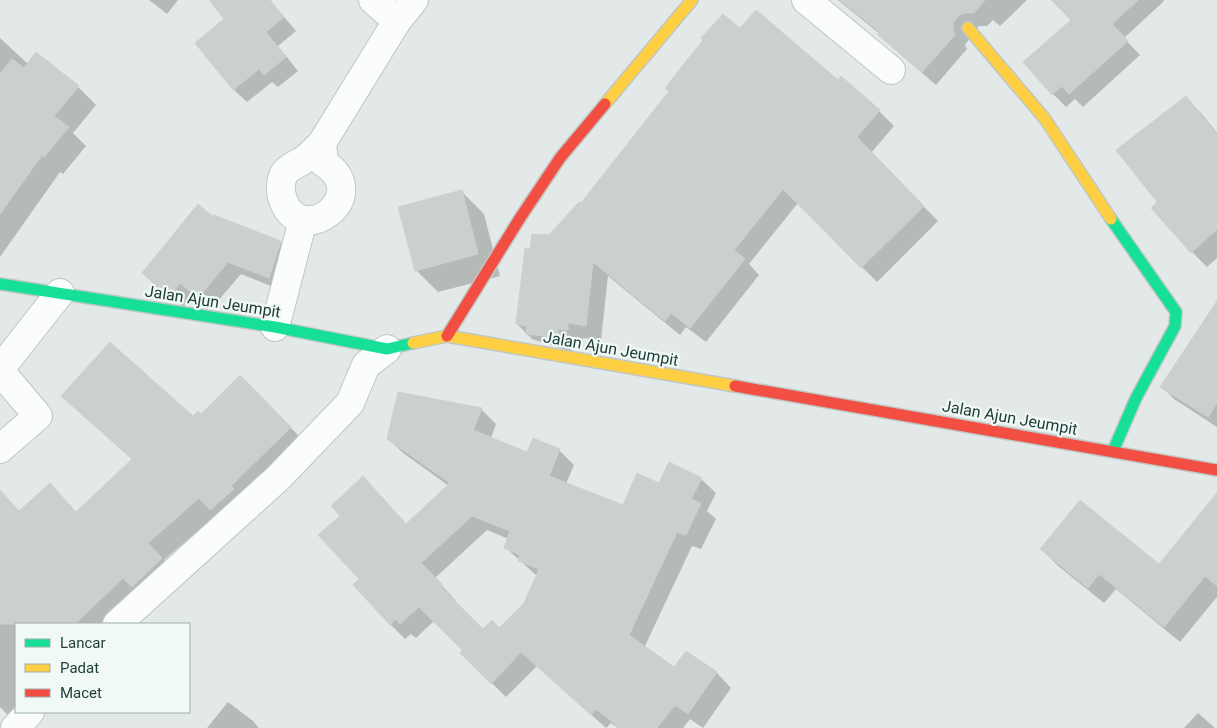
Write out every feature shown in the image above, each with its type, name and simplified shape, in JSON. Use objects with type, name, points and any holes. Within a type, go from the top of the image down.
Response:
[{"type":"street","points":[[373,0],[397,21]]},
{"type":"street","points":[[322,143],[324,163],[334,170],[340,181],[341,194],[336,208],[327,216],[314,220],[303,220],[292,214],[281,196],[284,174],[291,166],[303,160],[322,143],[397,21],[414,0]]},
{"type":"street","points":[[447,336],[551,170],[692,0]]},
{"type":"street","points":[[806,0],[891,70]]},
{"type":"street","points":[[968,28],[1045,119],[1099,203],[1176,312],[1175,326],[1136,398],[1113,451]]},
{"type":"street","points":[[275,327],[303,220]]},
{"type":"street","name":"Jalan Ajun Jeumpit","points":[[0,284],[275,327],[376,357],[447,336],[1217,470]]},
{"type":"street","points":[[0,449],[38,416],[0,370],[60,293]]},
{"type":"street","points":[[118,623],[278,478],[350,403],[376,357]]},
{"type":"street","points":[[15,728],[29,713]]},
{"type":"building","points":[[209,0],[270,0],[284,17],[266,32],[286,57],[264,75],[259,69],[233,90],[195,43],[224,19]]},
{"type":"building","points":[[840,0],[985,0],[974,13],[965,13],[958,16],[953,23],[955,35],[922,72],[878,35],[880,32]]},
{"type":"building","points":[[1051,0],[1138,0],[1112,24],[1128,41],[1069,94],[1062,86],[1052,95],[1023,62],[1071,20]]},
{"type":"building","points":[[756,10],[838,80],[841,76],[880,110],[857,137],[924,206],[861,268],[783,189],[734,250],[745,259],[690,328],[671,313],[665,321],[593,262],[586,326],[568,323],[568,330],[558,329],[557,337],[526,334],[527,326],[516,324],[525,248],[530,249],[532,234],[549,235],[579,202],[581,203],[669,91],[665,88],[703,40],[701,38],[723,14],[740,28]]},
{"type":"building","points":[[36,52],[79,86],[54,116],[69,127],[44,157],[42,155],[0,214],[0,74],[12,59],[24,68]]},
{"type":"building","points":[[1186,96],[1217,135],[1217,229],[1191,253],[1151,208],[1157,202],[1116,150]]},
{"type":"building","points":[[462,190],[478,254],[415,271],[398,207]]},
{"type":"building","points":[[198,204],[212,216],[214,215],[281,241],[269,278],[228,262],[198,298],[180,283],[170,295],[167,294],[142,273]]},
{"type":"building","points":[[1217,301],[1217,403],[1208,417],[1160,387]]},
{"type":"building","points":[[110,342],[193,416],[198,411],[201,414],[240,375],[291,427],[231,486],[234,489],[210,510],[199,498],[148,543],[162,558],[132,587],[123,578],[76,623],[0,624],[0,490],[19,511],[50,483],[76,512],[132,459],[61,396]]},
{"type":"building","points":[[398,392],[482,408],[473,430],[527,452],[533,438],[560,449],[549,476],[623,505],[637,473],[659,483],[669,462],[702,478],[691,499],[701,503],[686,535],[677,532],[629,635],[674,667],[686,651],[717,672],[688,714],[675,705],[657,728],[620,728],[596,709],[591,715],[521,652],[491,684],[460,653],[462,650],[419,607],[400,624],[396,619],[390,625],[353,585],[359,579],[318,535],[340,516],[331,506],[363,476],[406,524],[450,483],[387,439]],"holes":[[[472,516],[510,531],[504,548],[520,555],[518,561],[539,569],[524,603],[499,628],[492,620],[483,629],[441,587],[443,585],[421,563]]]},
{"type":"building","points":[[1217,493],[1217,586],[1205,576],[1164,627],[1099,574],[1088,588],[1040,549],[1080,500],[1159,564]]},
{"type":"traffic: fast","points":[[1111,219],[1176,312],[1175,326],[1136,398],[1113,451]]},
{"type":"traffic: fast","points":[[0,284],[275,327],[387,349],[413,343]]},
{"type":"traffic: slow","points":[[605,104],[692,0]]},
{"type":"traffic: slow","points":[[968,28],[1045,119],[1111,219]]},
{"type":"traffic: slow","points":[[413,343],[447,336],[735,386]]},
{"type":"traffic: jam","points":[[447,336],[520,218],[560,158],[605,104]]},
{"type":"traffic: jam","points":[[735,386],[1217,470]]}]
